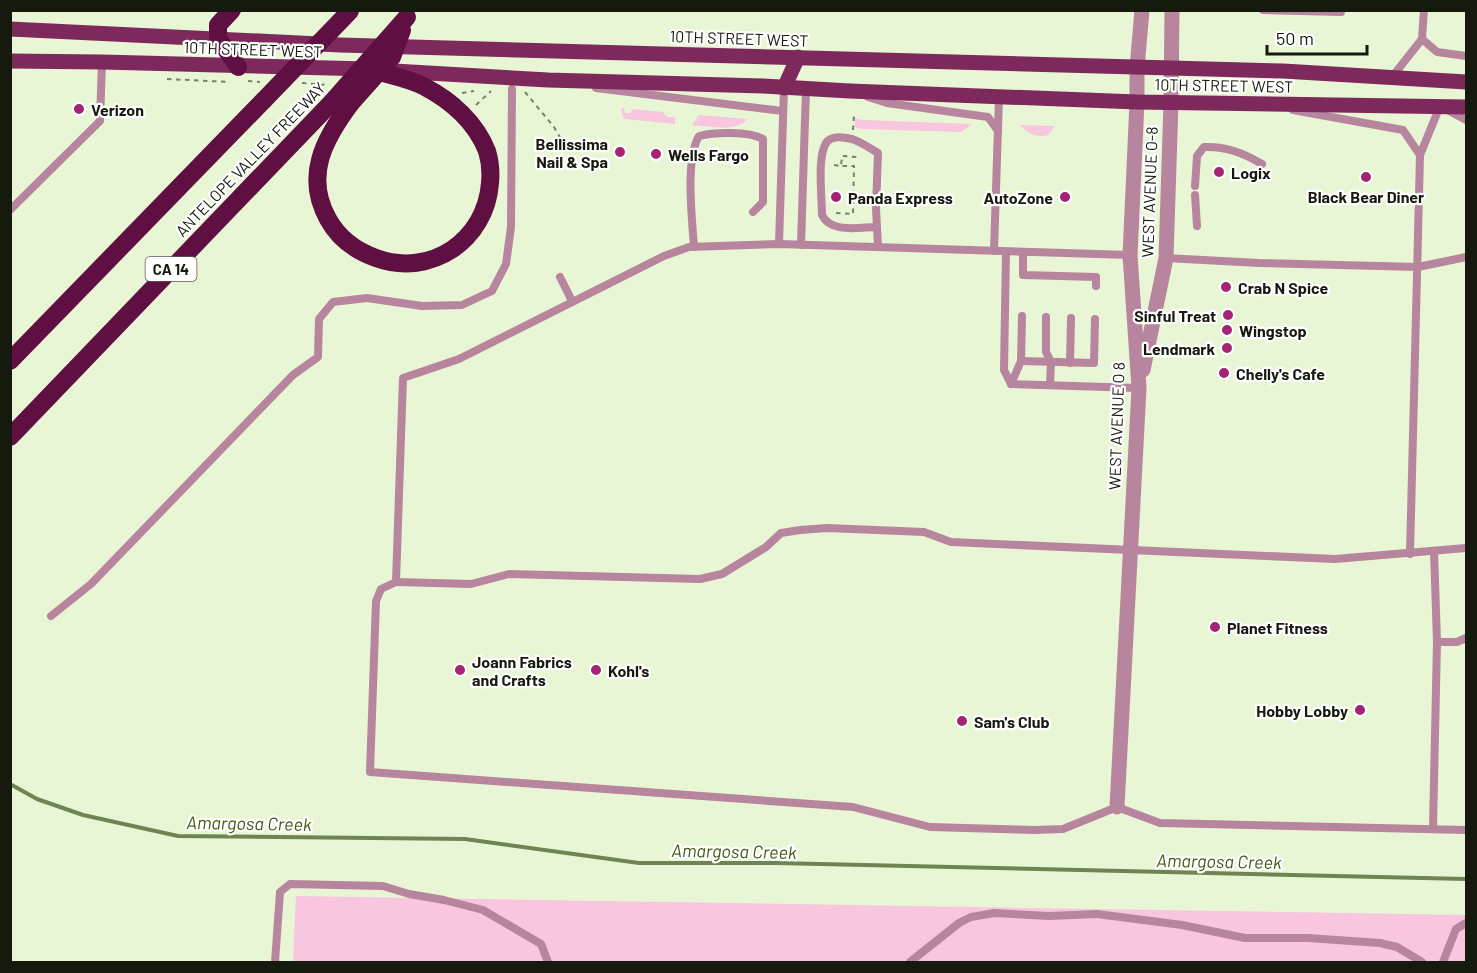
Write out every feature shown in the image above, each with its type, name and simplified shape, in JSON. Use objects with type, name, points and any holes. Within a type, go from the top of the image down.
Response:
[{"type":"highway","points":[[232,10],[218,25],[218,38],[241,76]]},
{"type":"highway","name":"ANTELOPE VALLEY FREEWAY","points":[[10,361],[350,11]]},
{"type":"highway","name":"ANTELOPE VALLEY FREEWAY","points":[[10,437],[332,102],[348,95],[411,14]]},
{"type":"highway","points":[[348,95],[323,147],[318,168],[317,189],[323,210],[332,226],[345,242],[361,252],[393,263],[425,262],[460,246],[480,219],[489,192],[488,154],[479,133],[463,114],[423,85],[369,69]]},
{"type":"main road","name":"10TH STREET WEST","points":[[10,29],[340,45],[1283,71],[1467,82]]},
{"type":"main road","points":[[784,88],[798,57]]},
{"type":"main road","points":[[798,57],[806,89]]},
{"type":"main road","name":"10TH STREET WEST","points":[[10,61],[102,62],[241,76],[369,69],[548,80],[1137,102],[1467,107]]},
{"type":"street","name":"WEST AVENUE O 8","points":[[1117,807],[1139,388],[1130,255],[1137,68],[1142,10]]},
{"type":"street","points":[[1171,103],[1172,10]]},
{"type":"street","name":"WEST AVENUE O-8","points":[[1139,388],[1166,258],[1171,103]]},
{"type":"lane","points":[[1263,10],[1341,12],[1341,10]]},
{"type":"lane","points":[[1391,78],[1422,39],[1424,10]]},
{"type":"lane","points":[[1422,39],[1437,52],[1467,56]]},
{"type":"lane","points":[[10,210],[100,121],[102,62]]},
{"type":"lane","points":[[548,80],[615,91],[783,111]]},
{"type":"lane","points":[[779,244],[784,88]]},
{"type":"lane","points":[[51,616],[91,584],[293,375],[318,357],[319,319],[333,302],[367,298],[422,306],[462,305],[492,291],[506,264],[511,227],[512,89]]},
{"type":"lane","points":[[801,245],[806,89]]},
{"type":"lane","points":[[850,91],[887,103],[988,117],[998,131]]},
{"type":"lane","points":[[994,251],[999,97]]},
{"type":"lane","points":[[1258,103],[1403,130],[1420,155]]},
{"type":"lane","points":[[1410,554],[1420,155],[1440,106],[1467,120]]},
{"type":"lane","points":[[694,247],[691,213],[692,153],[699,136],[709,134],[755,135],[763,139],[763,202],[753,212]]},
{"type":"lane","points":[[877,227],[832,226],[825,222],[822,215],[822,154],[826,143],[832,138],[853,140],[878,153],[878,248]]},
{"type":"lane","points":[[1195,186],[1197,156],[1204,147],[1220,146],[1245,154],[1262,164]]},
{"type":"lane","points":[[1195,195],[1197,226]]},
{"type":"lane","points":[[396,582],[403,378],[459,359],[664,256],[694,247],[779,244],[1130,255]]},
{"type":"lane","points":[[1006,252],[1004,370],[1011,384]]},
{"type":"lane","points":[[1023,252],[1023,279],[1072,281],[1096,277],[1096,286]]},
{"type":"lane","points":[[1166,258],[1418,267],[1467,257]]},
{"type":"lane","points":[[560,277],[572,301]]},
{"type":"lane","points":[[1011,384],[1021,361],[1022,316]]},
{"type":"lane","points":[[1046,317],[1046,352],[1051,362],[1050,385]]},
{"type":"lane","points":[[1070,363],[1071,318]]},
{"type":"lane","points":[[1021,361],[1094,363],[1095,319]]},
{"type":"lane","points":[[1011,384],[1139,388]]},
{"type":"lane","points":[[1467,548],[1335,559],[951,542],[924,532],[827,528],[781,533],[766,547],[722,574],[700,579],[509,574],[471,584],[396,582],[381,589],[376,601],[370,772],[853,807],[930,827],[1063,829],[1117,807],[1160,823],[1467,830]]},
{"type":"lane","points":[[1433,829],[1437,642],[1434,551]]},
{"type":"lane","points":[[1437,642],[1456,642],[1467,638]]},
{"type":"lane","points":[[275,963],[280,892],[290,884],[383,886],[483,910],[541,944],[548,963]]},
{"type":"lane","points":[[910,963],[959,922],[971,917],[994,913],[1049,916],[1097,914],[1182,925],[1245,938],[1308,938],[1380,943],[1396,947],[1422,963]]},
{"type":"lane","points":[[1443,963],[1456,929],[1467,923]]},
{"type":"path","points":[[161,79],[202,82],[241,76],[348,95]]},
{"type":"path","points":[[484,90],[512,89]]},
{"type":"path","points":[[454,94],[476,90]]},
{"type":"path","points":[[474,107],[492,90]]},
{"type":"path","points":[[529,90],[524,90],[554,127],[565,146]]},
{"type":"path","points":[[841,166],[842,156],[857,157]]},
{"type":"path","points":[[830,213],[853,214],[854,166],[834,165]]},
{"type":"shaded area","points":[[621,108],[624,108],[625,113],[631,113],[632,109],[663,112],[667,117],[675,117],[675,124],[625,119]]},
{"type":"shaded area","points":[[699,115],[748,119],[729,127],[692,125]]},
{"type":"shaded area","points":[[855,118],[972,124],[961,132],[861,129],[855,127]]},
{"type":"shaded area","points":[[1020,125],[1055,126],[1048,135],[1036,136]]},
{"type":"shaded area","points":[[296,896],[1466,915],[1466,962],[293,962]]},
{"type":"waterway","name":"Amargosa Creek","points":[[10,784],[37,799],[83,815],[178,836],[465,839],[639,863],[776,863],[1466,879]]},
{"type":"place","name":"Verizon","points":[[79,109]]},
{"type":"place","name":"Bellissima Nail & Spa","points":[[620,152]]},
{"type":"place","name":"Wells Fargo","points":[[656,154]]},
{"type":"place","name":"Logix","points":[[1219,172]]},
{"type":"place","name":"Black Bear Diner","points":[[1366,177]]},
{"type":"place","name":"Panda Express","points":[[836,197]]},
{"type":"place","name":"AutoZone","points":[[1065,197]]},
{"type":"place","name":"Crab N Spice","points":[[1226,287]]},
{"type":"place","name":"Sinful Treat","points":[[1228,315]]},
{"type":"place","name":"Wingstop","points":[[1227,330]]},
{"type":"place","name":"Lendmark","points":[[1227,348]]},
{"type":"place","name":"Chelly's Cafe","points":[[1224,373]]},
{"type":"place","name":"Planet Fitness","points":[[1215,627]]},
{"type":"place","name":"Joann Fabrics and Crafts","points":[[460,670]]},
{"type":"place","name":"Kohl's","points":[[596,670]]},
{"type":"place","name":"Hobby Lobby","points":[[1360,710]]},
{"type":"place","name":"Sam's Club","points":[[962,721]]}]
